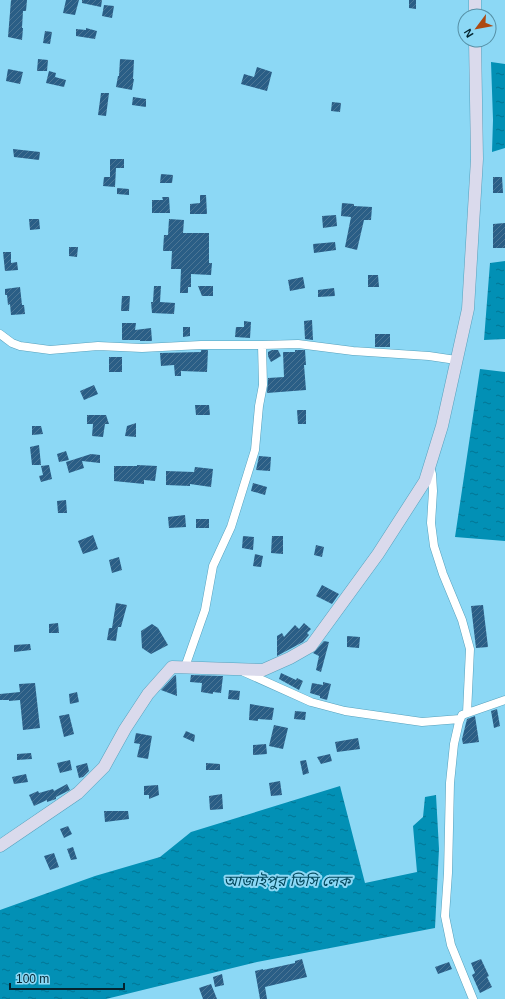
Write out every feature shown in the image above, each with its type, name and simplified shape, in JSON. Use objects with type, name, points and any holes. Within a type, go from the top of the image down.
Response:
[{"type":"street","points":[[0,846],[78,793],[104,767],[125,729],[148,694],[172,667],[263,670],[290,658],[311,646],[378,554],[425,481],[442,426],[468,309],[477,159],[475,48]]},
{"type":"street","points":[[0,334],[12,344],[50,350],[98,346],[142,348],[201,345],[298,344],[353,351],[429,356],[456,360]]},
{"type":"street","points":[[185,667],[205,610],[213,566],[232,527],[255,450],[259,406],[263,385],[262,345]]},
{"type":"street","points":[[430,466],[434,491],[431,523],[434,546],[443,574],[462,620],[470,649],[467,713]]},
{"type":"street","points":[[236,669],[311,702],[345,711],[422,722],[460,719]]},
{"type":"street","points":[[473,999],[451,945],[445,916],[448,872],[450,783],[454,744],[462,715],[505,700]]},
{"type":"water","points":[[491,62],[505,64],[505,148],[492,152],[493,120]]},
{"type":"water","points":[[505,261],[505,339],[484,340],[490,263]]},
{"type":"water","points":[[480,369],[505,372],[505,541],[455,537]]},
{"type":"water","name":"আজাইপুর ডিসি লেক","points":[[340,786],[365,883],[417,872],[413,826],[423,817],[425,797],[436,795],[439,849],[435,928],[257,962],[106,999],[0,999],[0,910],[95,876],[160,857],[191,832]]},
{"type":"building","points":[[11,0],[27,0],[26,11],[23,11],[22,40],[8,37]]},
{"type":"building","points":[[66,0],[79,0],[75,15],[63,13]]},
{"type":"building","points":[[82,0],[102,0],[101,7],[82,3]]},
{"type":"building","points":[[409,0],[416,0],[416,9],[409,8]]},
{"type":"building","points":[[104,5],[114,6],[112,18],[102,16]]},
{"type":"building","points":[[86,28],[97,31],[95,39],[76,36],[76,29],[86,30]]},
{"type":"building","points":[[45,31],[52,32],[50,44],[43,43]]},
{"type":"building","points":[[38,59],[48,60],[47,71],[37,71]]},
{"type":"building","points":[[120,59],[134,60],[134,79],[132,90],[116,87],[119,76]]},
{"type":"building","points":[[257,67],[272,72],[267,91],[241,84],[244,74],[254,77]]},
{"type":"building","points":[[8,69],[23,72],[20,84],[6,81]]},
{"type":"building","points":[[49,71],[56,73],[55,77],[66,80],[64,87],[46,83]]},
{"type":"building","points":[[101,93],[109,93],[106,116],[98,115]]},
{"type":"building","points":[[133,97],[146,99],[146,107],[132,105]]},
{"type":"building","points":[[332,102],[341,103],[340,112],[331,111]]},
{"type":"building","points":[[13,149],[40,152],[39,160],[14,157]]},
{"type":"building","points":[[110,159],[124,159],[124,168],[116,168],[115,187],[103,186],[104,177],[110,177]]},
{"type":"building","points":[[161,174],[173,175],[172,183],[160,183]]},
{"type":"building","points":[[493,177],[502,177],[503,193],[493,193]]},
{"type":"building","points":[[117,188],[129,189],[129,195],[117,194]]},
{"type":"building","points":[[200,195],[206,195],[207,214],[190,214],[190,204],[200,203]]},
{"type":"building","points":[[162,197],[169,197],[170,213],[152,213],[152,200],[163,200]]},
{"type":"building","points":[[342,203],[354,204],[354,206],[372,207],[371,220],[364,220],[357,250],[345,247],[351,217],[341,216]]},
{"type":"building","points":[[336,215],[337,226],[323,228],[322,216]]},
{"type":"building","points":[[29,219],[39,219],[40,229],[30,230]]},
{"type":"building","points":[[169,219],[184,220],[183,233],[209,233],[209,263],[212,263],[211,275],[191,274],[191,287],[188,287],[188,293],[180,293],[181,269],[171,269],[172,251],[163,251],[164,235],[168,235]]},
{"type":"building","points":[[505,223],[505,248],[493,248],[493,224]]},
{"type":"building","points":[[335,242],[336,250],[314,253],[313,244]]},
{"type":"building","points":[[69,247],[78,247],[77,257],[69,256]]},
{"type":"building","points":[[3,252],[11,252],[11,263],[17,262],[18,270],[5,271]]},
{"type":"building","points":[[368,275],[378,275],[379,287],[368,287]]},
{"type":"building","points":[[303,277],[305,288],[290,291],[288,280]]},
{"type":"building","points":[[154,286],[161,286],[160,302],[175,303],[174,314],[152,313],[151,302],[153,302]]},
{"type":"building","points":[[198,286],[213,286],[213,296],[202,296]]},
{"type":"building","points":[[20,287],[22,305],[24,305],[25,314],[11,315],[10,304],[8,305],[5,289]]},
{"type":"building","points":[[334,288],[335,296],[318,297],[318,290]]},
{"type":"building","points":[[122,296],[130,296],[129,311],[121,311]]},
{"type":"building","points":[[312,320],[313,340],[305,339],[304,321]]},
{"type":"building","points":[[244,321],[251,322],[250,338],[235,337],[236,327],[244,327]]},
{"type":"building","points":[[122,323],[136,323],[135,330],[151,328],[152,341],[122,340]]},
{"type":"building","points":[[183,327],[190,327],[190,336],[183,337]]},
{"type":"building","points":[[375,334],[390,334],[390,347],[375,347]]},
{"type":"building","points":[[201,350],[208,350],[207,372],[181,371],[181,376],[175,376],[174,365],[161,366],[160,353],[201,352]]},
{"type":"building","points":[[278,350],[281,356],[271,362],[268,352]]},
{"type":"building","points":[[295,350],[305,350],[306,365],[304,365],[306,390],[267,393],[268,378],[284,377],[283,352],[295,352]]},
{"type":"building","points":[[109,357],[122,357],[122,372],[109,372]]},
{"type":"building","points":[[94,385],[98,394],[84,400],[80,391]]},
{"type":"building","points":[[195,405],[209,405],[210,415],[196,415]]},
{"type":"building","points":[[297,410],[306,410],[306,424],[298,424]]},
{"type":"building","points":[[87,415],[106,415],[109,424],[105,424],[103,437],[92,436],[93,424],[87,424]]},
{"type":"building","points":[[136,423],[136,437],[125,436],[127,426]]},
{"type":"building","points":[[32,426],[41,426],[43,434],[32,435]]},
{"type":"building","points":[[39,445],[41,465],[32,465],[30,447]]},
{"type":"building","points":[[66,451],[69,460],[59,462],[57,454]]},
{"type":"building","points":[[91,454],[100,455],[100,463],[82,461],[84,468],[69,473],[66,462]]},
{"type":"building","points":[[259,456],[271,457],[270,471],[256,470]]},
{"type":"building","points":[[49,465],[52,479],[41,482],[39,476],[43,475],[41,466]]},
{"type":"building","points":[[114,466],[157,466],[155,481],[144,480],[144,484],[114,481]]},
{"type":"building","points":[[195,467],[213,469],[211,487],[190,484],[190,486],[166,485],[166,471],[194,472]]},
{"type":"building","points":[[253,483],[267,487],[265,495],[251,491]]},
{"type":"building","points":[[66,500],[67,513],[58,513],[57,501]]},
{"type":"building","points":[[185,515],[186,527],[169,528],[168,517]]},
{"type":"building","points":[[196,519],[209,519],[209,528],[196,528]]},
{"type":"building","points":[[93,535],[98,549],[83,554],[78,541]]},
{"type":"building","points":[[243,536],[254,537],[253,550],[242,548]]},
{"type":"building","points":[[272,536],[283,536],[283,554],[271,553]]},
{"type":"building","points":[[316,545],[324,547],[322,557],[314,555]]},
{"type":"building","points":[[255,554],[263,556],[261,567],[253,566]]},
{"type":"building","points":[[119,557],[122,570],[112,573],[109,560]]},
{"type":"building","points":[[322,585],[339,594],[332,604],[316,596]]},
{"type":"building","points":[[116,603],[127,605],[121,627],[118,627],[116,641],[107,640],[109,628],[112,628]]},
{"type":"building","points":[[483,605],[488,647],[476,648],[471,606]]},
{"type":"building","points":[[58,623],[59,633],[49,633],[49,624]]},
{"type":"building","points":[[304,623],[311,629],[307,633],[309,635],[303,642],[277,656],[277,636],[282,633],[284,637],[295,625],[299,629]]},
{"type":"building","points":[[152,624],[158,628],[168,645],[151,654],[142,648],[141,631]]},
{"type":"building","points":[[347,636],[360,637],[359,648],[347,647]]},
{"type":"building","points":[[324,641],[329,642],[321,672],[316,670],[319,656],[313,653]]},
{"type":"building","points":[[30,644],[31,650],[14,652],[14,645]]},
{"type":"building","points":[[281,673],[296,680],[297,678],[303,681],[299,690],[279,679]]},
{"type":"building","points":[[176,675],[177,696],[161,690],[174,676]]},
{"type":"building","points":[[191,675],[223,676],[221,693],[213,692],[213,694],[201,692],[202,683],[190,682]]},
{"type":"building","points":[[323,682],[331,684],[327,700],[310,693],[312,683],[323,685]]},
{"type":"building","points":[[35,683],[40,728],[23,730],[20,700],[0,700],[0,694],[20,692],[19,684]]},
{"type":"building","points":[[229,690],[240,691],[239,700],[228,699]]},
{"type":"building","points":[[77,692],[79,702],[70,704],[69,694]]},
{"type":"building","points":[[250,704],[274,708],[272,720],[249,720]]},
{"type":"building","points":[[497,709],[500,726],[494,728],[491,711]]},
{"type":"building","points":[[295,711],[306,712],[305,720],[294,719]]},
{"type":"building","points":[[69,714],[74,734],[64,737],[59,716]]},
{"type":"building","points":[[475,716],[479,742],[463,744],[462,739],[467,719]]},
{"type":"building","points":[[274,725],[288,728],[283,749],[269,746]]},
{"type":"building","points":[[186,731],[195,735],[194,742],[183,737]]},
{"type":"building","points":[[136,733],[152,736],[148,759],[137,757],[140,744],[134,743]]},
{"type":"building","points":[[358,738],[360,749],[337,752],[335,742]]},
{"type":"building","points":[[266,744],[267,754],[253,755],[253,745]]},
{"type":"building","points":[[31,753],[32,759],[17,760],[17,754]]},
{"type":"building","points":[[330,754],[332,761],[321,764],[317,757]]},
{"type":"building","points":[[70,760],[72,770],[60,773],[57,763]]},
{"type":"building","points":[[306,760],[309,773],[303,775],[300,761]]},
{"type":"building","points":[[87,763],[89,771],[83,777],[79,778],[76,766]]},
{"type":"building","points":[[206,763],[220,764],[220,770],[206,770]]},
{"type":"building","points":[[26,774],[28,782],[14,784],[12,777]]},
{"type":"building","points":[[280,781],[282,795],[271,796],[269,783]]},
{"type":"building","points":[[67,784],[70,790],[56,797],[56,799],[47,802],[47,800],[34,806],[29,795],[38,791],[39,793],[53,789],[54,791]]},
{"type":"building","points":[[158,785],[159,795],[149,799],[149,795],[144,795],[144,786]]},
{"type":"building","points":[[222,794],[223,809],[210,810],[209,796]]},
{"type":"building","points":[[104,811],[128,811],[129,819],[105,822]]},
{"type":"building","points":[[68,826],[72,834],[64,838],[60,829]]},
{"type":"building","points":[[73,847],[77,859],[71,860],[67,849]]},
{"type":"building","points":[[54,853],[59,867],[50,870],[44,856]]},
{"type":"building","points":[[302,959],[307,977],[265,987],[267,999],[260,999],[255,971],[295,963],[295,961]]},
{"type":"building","points":[[481,959],[489,976],[487,977],[492,987],[480,993],[472,975],[475,973],[471,963]]},
{"type":"building","points":[[449,962],[452,969],[438,974],[435,967]]},
{"type":"building","points":[[222,974],[224,985],[215,987],[213,977]]},
{"type":"building","points":[[211,984],[217,999],[203,999],[199,988]]}]
